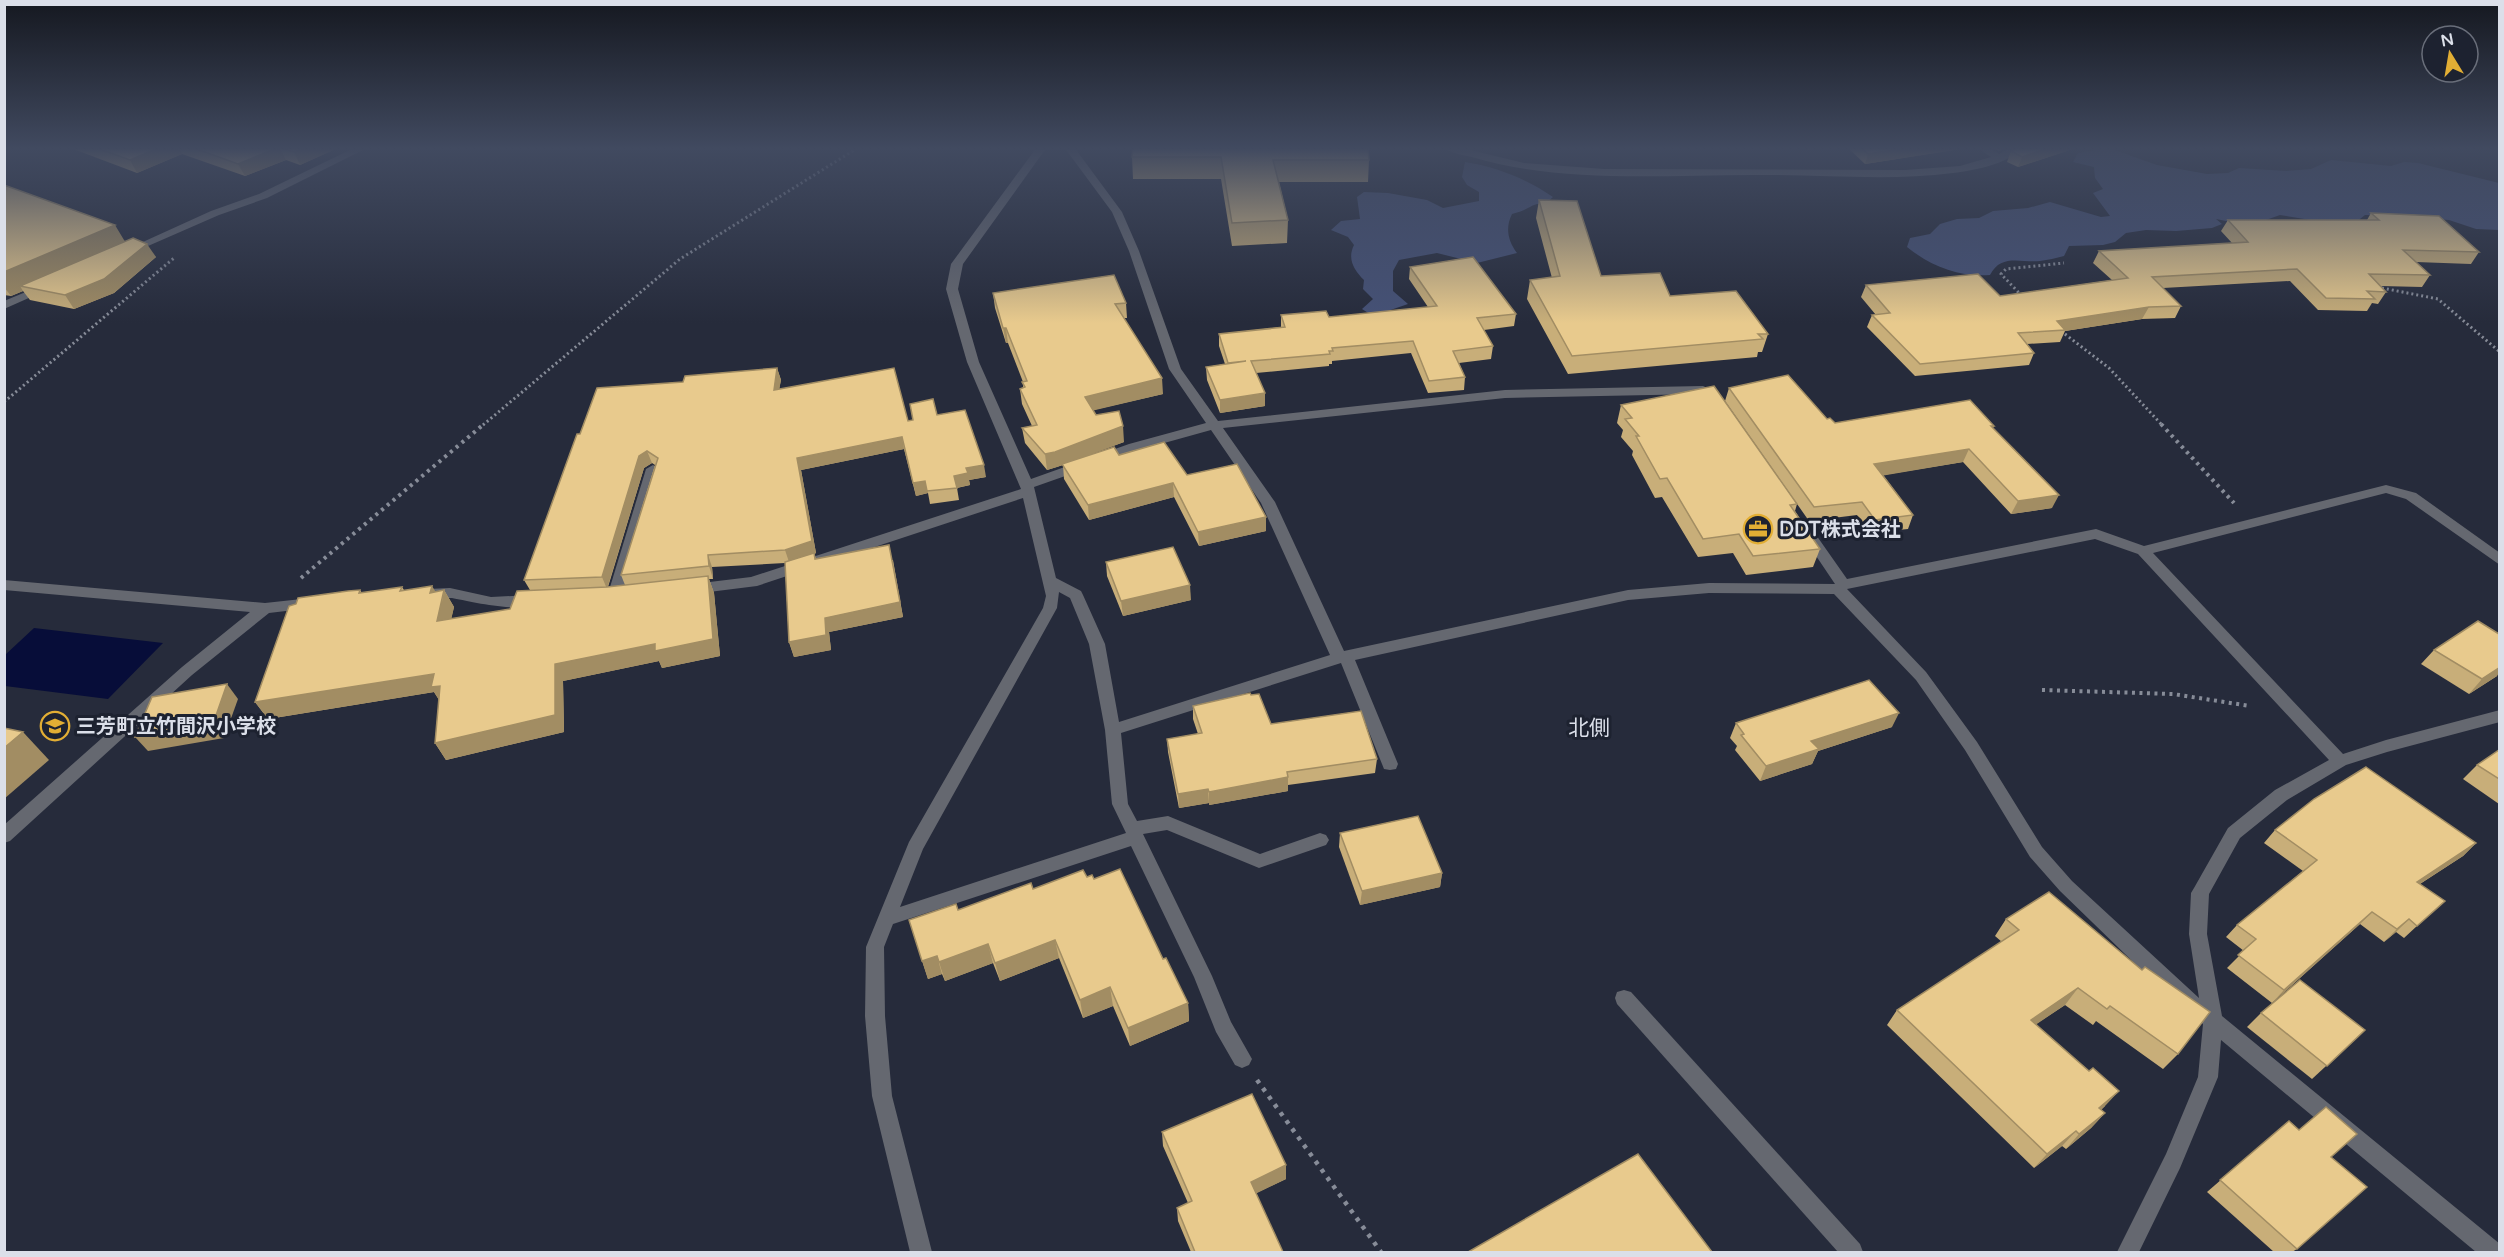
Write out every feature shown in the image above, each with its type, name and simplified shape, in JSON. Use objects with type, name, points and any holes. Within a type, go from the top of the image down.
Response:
[{"type":"street","points":[[119,255],[236,206]]},
{"type":"street","points":[[921,1252],[882,1096],[875,1016],[875,947],[915,847],[1050,608],[1053,596],[1028,488],[974,362],[952,289],[957,264],[999,206]]},
{"type":"street","points":[[1112,206],[1134,251],[1175,369],[1268,502],[1390,764]]},
{"type":"street","points":[[4,306],[56,283]]},
{"type":"street","points":[[675,591],[752,582],[1028,488],[1134,447],[1214,425],[1505,394],[1703,390],[1710,392],[1717,402]]},
{"type":"street","points":[[633,595],[608,597],[652,469]]},
{"type":"street","points":[[2143,551],[2386,489],[2410,496],[2499,560]]},
{"type":"street","points":[[1803,527],[1840,587],[1921,676],[1971,746],[2036,852],[2066,886],[2165,980],[2492,1252]]},
{"type":"street","points":[[1113,730],[1342,657],[1628,595],[1709,588],[1840,587],[2096,534],[2143,551],[2340,761]]},
{"type":"street","points":[[1050,582],[1076,595],[1097,644],[1113,730],[1120,804],[1203,976],[1223,1026],[1242,1059]]},
{"type":"street","points":[[4,585],[265,608],[331,601]]},
{"type":"street","points":[[414,595],[450,592],[491,602],[551,599]]},
{"type":"street","points":[[4,836],[187,671],[265,608]]},
{"type":"street","points":[[2128,1252],[2173,1161],[2208,1077],[2213,1021],[2198,934],[2200,893],[2234,833],[2281,795],[2340,761],[2386,746],[2499,716]]},
{"type":"street","points":[[886,919],[1134,832],[1168,823],[1259,861],[1320,840]]},
{"type":"street","points":[[1624,998],[1852,1252]]},
{"type":"path","points":[[265,608],[681,259],[766,206]]},
{"type":"path","points":[[4,402],[180,253]]},
{"type":"path","points":[[2026,300],[2001,274],[2006,269],[2064,263]]},
{"type":"path","points":[[2370,286],[2438,299],[2499,352]]},
{"type":"path","points":[[2058,328],[2109,369],[2253,523]]},
{"type":"path","points":[[2042,690],[2116,690],[2185,695],[2298,716]]},
{"type":"path","points":[[1242,1059],[1381,1252]]},
{"type":"shaded area","points":[[1358,206],[1438,206],[1443,208],[1455,206],[1532,206],[1512,214],[1508,234],[1517,253],[1477,263],[1437,253],[1399,260],[1393,271],[1393,291],[1408,304],[1373,316],[1362,309],[1373,299],[1363,289],[1364,280],[1351,260],[1354,245],[1348,237],[1331,230],[1341,221],[1360,219]]},
{"type":"shaded area","points":[[2037,206],[2062,206],[2101,217],[2110,216],[2102,206],[2499,206],[2499,230],[2476,229],[2449,220],[2384,215],[2365,215],[2355,223],[2341,225],[2280,215],[2266,220],[2236,223],[2216,219],[2222,224],[2212,228],[2176,231],[2146,230],[2126,233],[2115,242],[2103,245],[2069,246],[2064,256],[2040,261],[2006,261],[1995,268],[1990,275],[1967,274],[1946,269],[1926,260],[1907,247],[1910,238],[1930,234],[1940,224],[1957,219],[1979,218],[1993,211]]},
{"type":"shaded area","points":[[34,628],[163,643],[108,699],[5,686],[5,655]]},
{"type":"building","points":[[4,206],[61,206],[115,225],[4,272]]},
{"type":"building","points":[[1229,206],[1284,206],[1288,220],[1232,223]]},
{"type":"building","points":[[1541,206],[1578,206],[1601,276],[1660,273],[1670,296],[1736,291],[1768,334],[1758,334],[1763,339],[1572,356],[1530,280],[1560,276]]},
{"type":"building","points":[[2371,213],[2439,216],[2479,252],[2403,250],[2430,275],[2369,274],[2386,292],[2367,291],[2375,299],[2326,298],[2297,269],[2152,277],[2181,306],[2149,307],[2057,321],[2065,330],[2018,333],[2034,353],[1920,364],[1872,315],[1890,313],[1866,285],[1978,274],[2000,296],[2128,278],[2099,251],[2248,242],[2228,220],[2379,220]]},
{"type":"building","points":[[133,238],[147,244],[104,279],[65,295],[20,286]]},
{"type":"building","points":[[1473,257],[1516,314],[1477,318],[1493,346],[1453,351],[1465,377],[1429,381],[1413,341],[1332,348],[1333,351],[1329,351],[1330,354],[1251,361],[1265,393],[1220,400],[1206,367],[1246,361],[1228,363],[1219,334],[1285,327],[1281,315],[1326,311],[1329,317],[1437,306],[1410,267]]},
{"type":"building","points":[[1114,275],[1126,303],[1115,304],[1162,378],[1085,397],[1096,415],[1119,411],[1123,426],[1045,454],[1022,428],[1037,425],[1020,389],[1025,387],[1022,382],[1027,381],[1006,328],[1003,328],[993,293]]},
{"type":"building","points":[[777,368],[774,390],[894,368],[908,421],[913,420],[910,404],[933,399],[937,415],[965,410],[984,465],[966,468],[968,473],[954,476],[957,488],[927,491],[925,481],[913,483],[902,437],[797,458],[812,541],[785,550],[708,555],[709,566],[621,575],[658,458],[647,451],[639,456],[602,577],[524,580],[577,434],[580,434],[597,388],[683,382],[685,376]]},
{"type":"building","points":[[1788,375],[1827,419],[1830,418],[1835,423],[1970,400],[1994,426],[1991,426],[2059,495],[2018,501],[1969,449],[1874,464],[1913,515],[1875,520],[1862,502],[1814,507],[1729,388]]},
{"type":"building","points":[[1714,386],[1797,504],[1790,505],[1820,549],[1753,556],[1739,534],[1703,539],[1667,478],[1660,479],[1636,436],[1639,436],[1625,419],[1632,418],[1621,405]]},
{"type":"building","points":[[1164,442],[1187,475],[1237,464],[1266,517],[1198,532],[1173,483],[1088,505],[1062,464],[1114,447],[1119,455]]},
{"type":"building","points":[[889,545],[900,602],[825,618],[826,635],[789,642],[785,562],[814,553],[815,559]]},
{"type":"building","points":[[1173,547],[1190,585],[1121,601],[1106,562]]},
{"type":"building","points":[[708,576],[713,639],[655,651],[655,644],[555,664],[555,715],[435,743],[440,686],[431,687],[434,674],[255,702],[289,606],[296,604],[298,598],[348,591],[360,590],[359,593],[402,587],[400,591],[432,586],[430,593],[444,590],[437,621],[510,609],[517,591],[607,587]]},
{"type":"building","points":[[2478,621],[2499,634],[2499,668],[2482,679],[2434,650]]},
{"type":"building","points":[[1869,680],[1899,713],[1811,741],[1819,749],[1766,766],[1741,735],[1744,734],[1736,723]]},
{"type":"building","points":[[227,684],[213,724],[135,737],[152,697]]},
{"type":"building","points":[[1250,693],[1251,695],[1259,694],[1271,724],[1361,711],[1377,759],[1287,772],[1288,777],[1209,792],[1208,789],[1178,794],[1167,739],[1202,733],[1193,706]]},
{"type":"building","points":[[4,728],[23,732],[4,748]]},
{"type":"building","points":[[2499,750],[2499,779],[2477,765]]},
{"type":"building","points":[[2366,767],[2476,843],[2417,882],[2445,901],[2417,926],[2409,919],[2397,929],[2372,912],[2284,990],[2238,955],[2256,939],[2237,925],[2317,860],[2275,830],[2314,799]]},
{"type":"building","points":[[1418,816],[1442,873],[1362,891],[1340,833]]},
{"type":"building","points":[[1120,869],[1163,959],[1166,958],[1188,1003],[1128,1028],[1110,987],[1080,1000],[1055,940],[995,963],[988,944],[939,962],[937,956],[922,961],[909,920],[956,904],[958,910],[1031,883],[1033,889],[1083,870],[1087,877],[1092,875],[1094,879]]},
{"type":"building","points":[[2049,892],[2142,970],[2145,967],[2210,1012],[2178,1054],[2110,1006],[2107,1009],[2078,988],[2031,1020],[2089,1071],[2093,1068],[2119,1091],[2099,1108],[2105,1113],[2079,1134],[2076,1131],[2047,1154],[1897,1010],[2019,930],[2006,919]]},
{"type":"building","points":[[2300,980],[2365,1030],[2327,1066],[2261,1013]]},
{"type":"building","points":[[1252,1094],[1286,1165],[1251,1182],[1283,1252],[1195,1252],[1177,1208],[1192,1201],[1162,1132]]},
{"type":"building","points":[[2326,1107],[2357,1134],[2331,1157],[2367,1187],[2297,1249],[2220,1180],[2289,1121],[2299,1130]]},
{"type":"building","points":[[1638,1154],[1712,1252],[1468,1252]]},
{"type":"place","name":"DDT株式会社","points":[[1758,529]]},
{"type":"place","name":"三芳町立竹間沢小学校","points":[[55,726]]},
{"type":"district","name":"北側","points":[[1589,728]]}]
